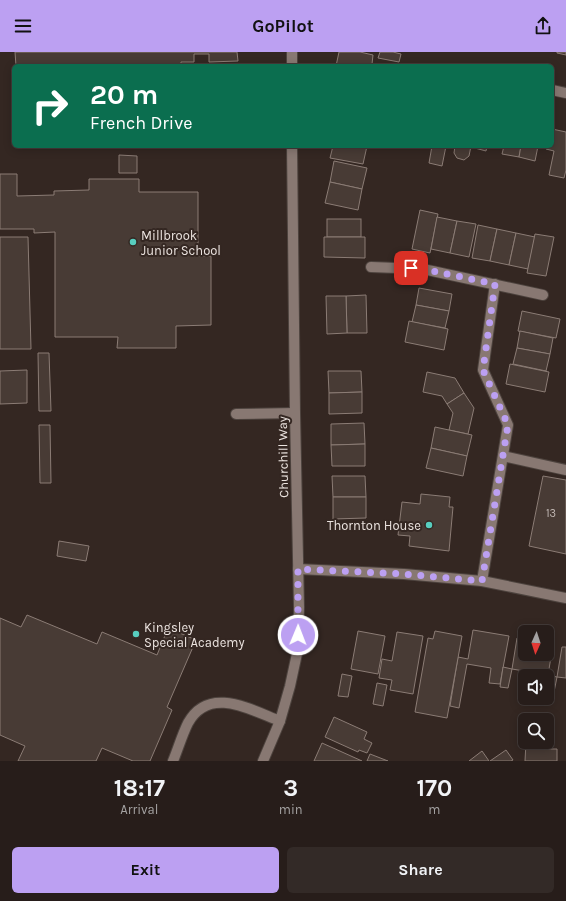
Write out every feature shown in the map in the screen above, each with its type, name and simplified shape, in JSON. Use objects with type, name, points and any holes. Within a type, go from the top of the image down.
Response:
[{"type":"street","points":[[292,52],[292,64]]},
{"type":"street","points":[[554,90],[566,93]]},
{"type":"street","name":"Churchill Way","points":[[263,761],[280,721],[290,686],[298,649],[292,148]]},
{"type":"street","points":[[371,267],[423,269],[543,295]]},
{"type":"street","points":[[482,581],[508,425],[483,370],[495,284]]},
{"type":"street","points":[[236,414],[295,413]]},
{"type":"street","points":[[503,456],[566,470]]},
{"type":"street","points":[[298,569],[404,574],[482,581],[566,598]]},
{"type":"street","points":[[173,761],[188,724],[193,716],[203,708],[216,702],[229,702],[280,721]]},
{"type":"building","points":[[15,52],[237,52],[238,61],[209,62],[209,54],[194,54],[194,62],[181,62],[181,64],[16,64]]},
{"type":"building","points":[[339,52],[360,52],[373,55],[372,64],[336,64]]},
{"type":"building","points":[[380,52],[393,52],[401,54],[399,62],[378,58]]},
{"type":"building","points":[[566,52],[566,55],[557,53]]},
{"type":"building","points":[[554,129],[566,132],[566,170],[564,178],[549,175],[554,151],[546,149],[554,148]]},
{"type":"building","points":[[332,148],[367,148],[363,164],[330,158]]},
{"type":"building","points":[[432,148],[446,148],[442,166],[429,163]]},
{"type":"building","points":[[455,148],[471,148],[469,156],[464,160],[457,158],[454,153]]},
{"type":"building","points":[[475,148],[487,148],[486,151]]},
{"type":"building","points":[[504,148],[521,148],[519,157],[502,154]]},
{"type":"building","points":[[521,148],[538,148],[535,161],[519,157]]},
{"type":"building","points":[[119,155],[137,156],[137,173],[119,173]]},
{"type":"building","points":[[334,161],[367,168],[362,189],[330,182]]},
{"type":"building","points":[[0,174],[17,174],[17,196],[54,195],[54,191],[89,190],[89,179],[139,179],[139,192],[198,192],[198,256],[211,256],[211,325],[176,326],[176,348],[117,348],[118,337],[55,337],[55,232],[34,233],[34,229],[0,229]]},
{"type":"building","points":[[330,182],[362,189],[358,210],[325,203]]},
{"type":"building","points":[[420,210],[438,214],[430,253],[412,249]]},
{"type":"building","points":[[437,217],[457,221],[450,253],[431,249]]},
{"type":"building","points":[[327,219],[361,219],[361,237],[327,237]]},
{"type":"building","points":[[457,221],[476,224],[469,257],[450,253]]},
{"type":"building","points":[[478,225],[497,229],[490,261],[472,258]]},
{"type":"building","points":[[497,229],[516,233],[509,265],[490,261]]},
{"type":"building","points":[[516,233],[535,237],[528,269],[509,265]]},
{"type":"building","points":[[535,234],[554,237],[546,276],[527,273]]},
{"type":"building","points":[[0,237],[28,237],[31,349],[0,349]]},
{"type":"building","points":[[324,237],[365,237],[365,258],[324,257]]},
{"type":"building","points":[[419,288],[452,294],[449,311],[416,305]]},
{"type":"building","points":[[366,295],[367,333],[347,333],[346,296]]},
{"type":"building","points":[[326,296],[346,296],[347,333],[327,334]]},
{"type":"building","points":[[416,305],[449,311],[445,328],[412,322]]},
{"type":"building","points":[[522,311],[560,319],[556,338],[518,331]]},
{"type":"building","points":[[409,321],[448,329],[444,350],[405,342]]},
{"type":"building","points":[[520,331],[553,338],[550,354],[517,348]]},
{"type":"building","points":[[517,348],[550,354],[546,371],[513,364]]},
{"type":"building","points":[[38,353],[49,353],[51,411],[39,411]]},
{"type":"building","points":[[510,364],[549,372],[545,392],[506,384]]},
{"type":"building","points":[[27,370],[27,403],[0,404],[0,371]]},
{"type":"building","points":[[328,371],[361,371],[362,392],[329,393]]},
{"type":"building","points":[[427,372],[455,378],[464,393],[447,404],[442,396],[423,392]]},
{"type":"building","points":[[362,392],[362,413],[329,414],[329,393]]},
{"type":"building","points":[[464,393],[474,408],[468,434],[449,430],[453,413],[447,404]]},
{"type":"building","points":[[364,423],[365,444],[331,445],[331,424]]},
{"type":"building","points":[[39,425],[50,425],[51,483],[40,483]]},
{"type":"building","points":[[435,427],[472,435],[467,456],[431,448]]},
{"type":"building","points":[[365,444],[365,466],[332,466],[331,445]]},
{"type":"building","points":[[431,448],[467,456],[463,476],[426,468]]},
{"type":"building","points":[[332,476],[365,476],[366,497],[333,497]]},
{"type":"building","points":[[543,476],[566,480],[566,554],[529,546]]},
{"type":"building","points":[[421,494],[450,497],[449,507],[453,507],[449,551],[409,546],[410,536],[398,535],[402,502],[420,504]]},
{"type":"building","points":[[333,497],[366,497],[366,518],[333,519]]},
{"type":"building","points":[[59,541],[89,546],[86,561],[57,556]]},
{"type":"building","points":[[27,615],[97,644],[102,632],[157,655],[168,628],[196,640],[167,707],[172,710],[150,761],[133,761],[102,748],[96,761],[18,761],[25,746],[0,735],[0,618],[21,627]]},
{"type":"building","points":[[473,630],[509,636],[500,684],[489,683],[491,668],[467,664],[459,708],[450,706],[458,657],[468,659]]},
{"type":"building","points":[[358,631],[385,636],[378,674],[351,669]]},
{"type":"building","points":[[435,631],[462,636],[447,718],[415,712],[428,638],[433,639]]},
{"type":"building","points":[[397,632],[423,636],[413,694],[390,690],[392,680],[379,678],[382,659],[392,661]]},
{"type":"building","points":[[517,638],[518,661],[550,661],[549,669],[512,669]]},
{"type":"building","points":[[562,647],[566,647],[566,678],[557,677]]},
{"type":"building","points":[[503,667],[512,669],[508,688],[500,687]]},
{"type":"building","points":[[342,674],[352,676],[348,697],[338,696]]},
{"type":"building","points":[[554,676],[557,677],[554,692]]},
{"type":"building","points":[[377,683],[387,685],[383,706],[373,704]]},
{"type":"building","points":[[334,717],[367,732],[364,739],[372,743],[367,753],[359,750],[358,752],[325,737]]},
{"type":"building","points":[[322,743],[362,761],[314,761]]},
{"type":"building","points":[[526,749],[557,749],[557,761],[525,761]]},
{"type":"building","points":[[506,750],[513,760],[490,761]]},
{"type":"building","points":[[482,751],[489,761],[469,761]]},
{"type":"building","points":[[370,754],[388,761],[367,761]]},
{"type":"place","name":"Millbrook Junior School","points":[[133,242]]},
{"type":"place","name":"Thornton House","points":[[429,525]]},
{"type":"place","name":"Kingsley Special Academy","points":[[136,634]]},
{"type":"route","points":[[298,635],[298,569],[404,574],[482,581],[508,425],[483,370],[495,284],[423,269],[411,268]]}]
